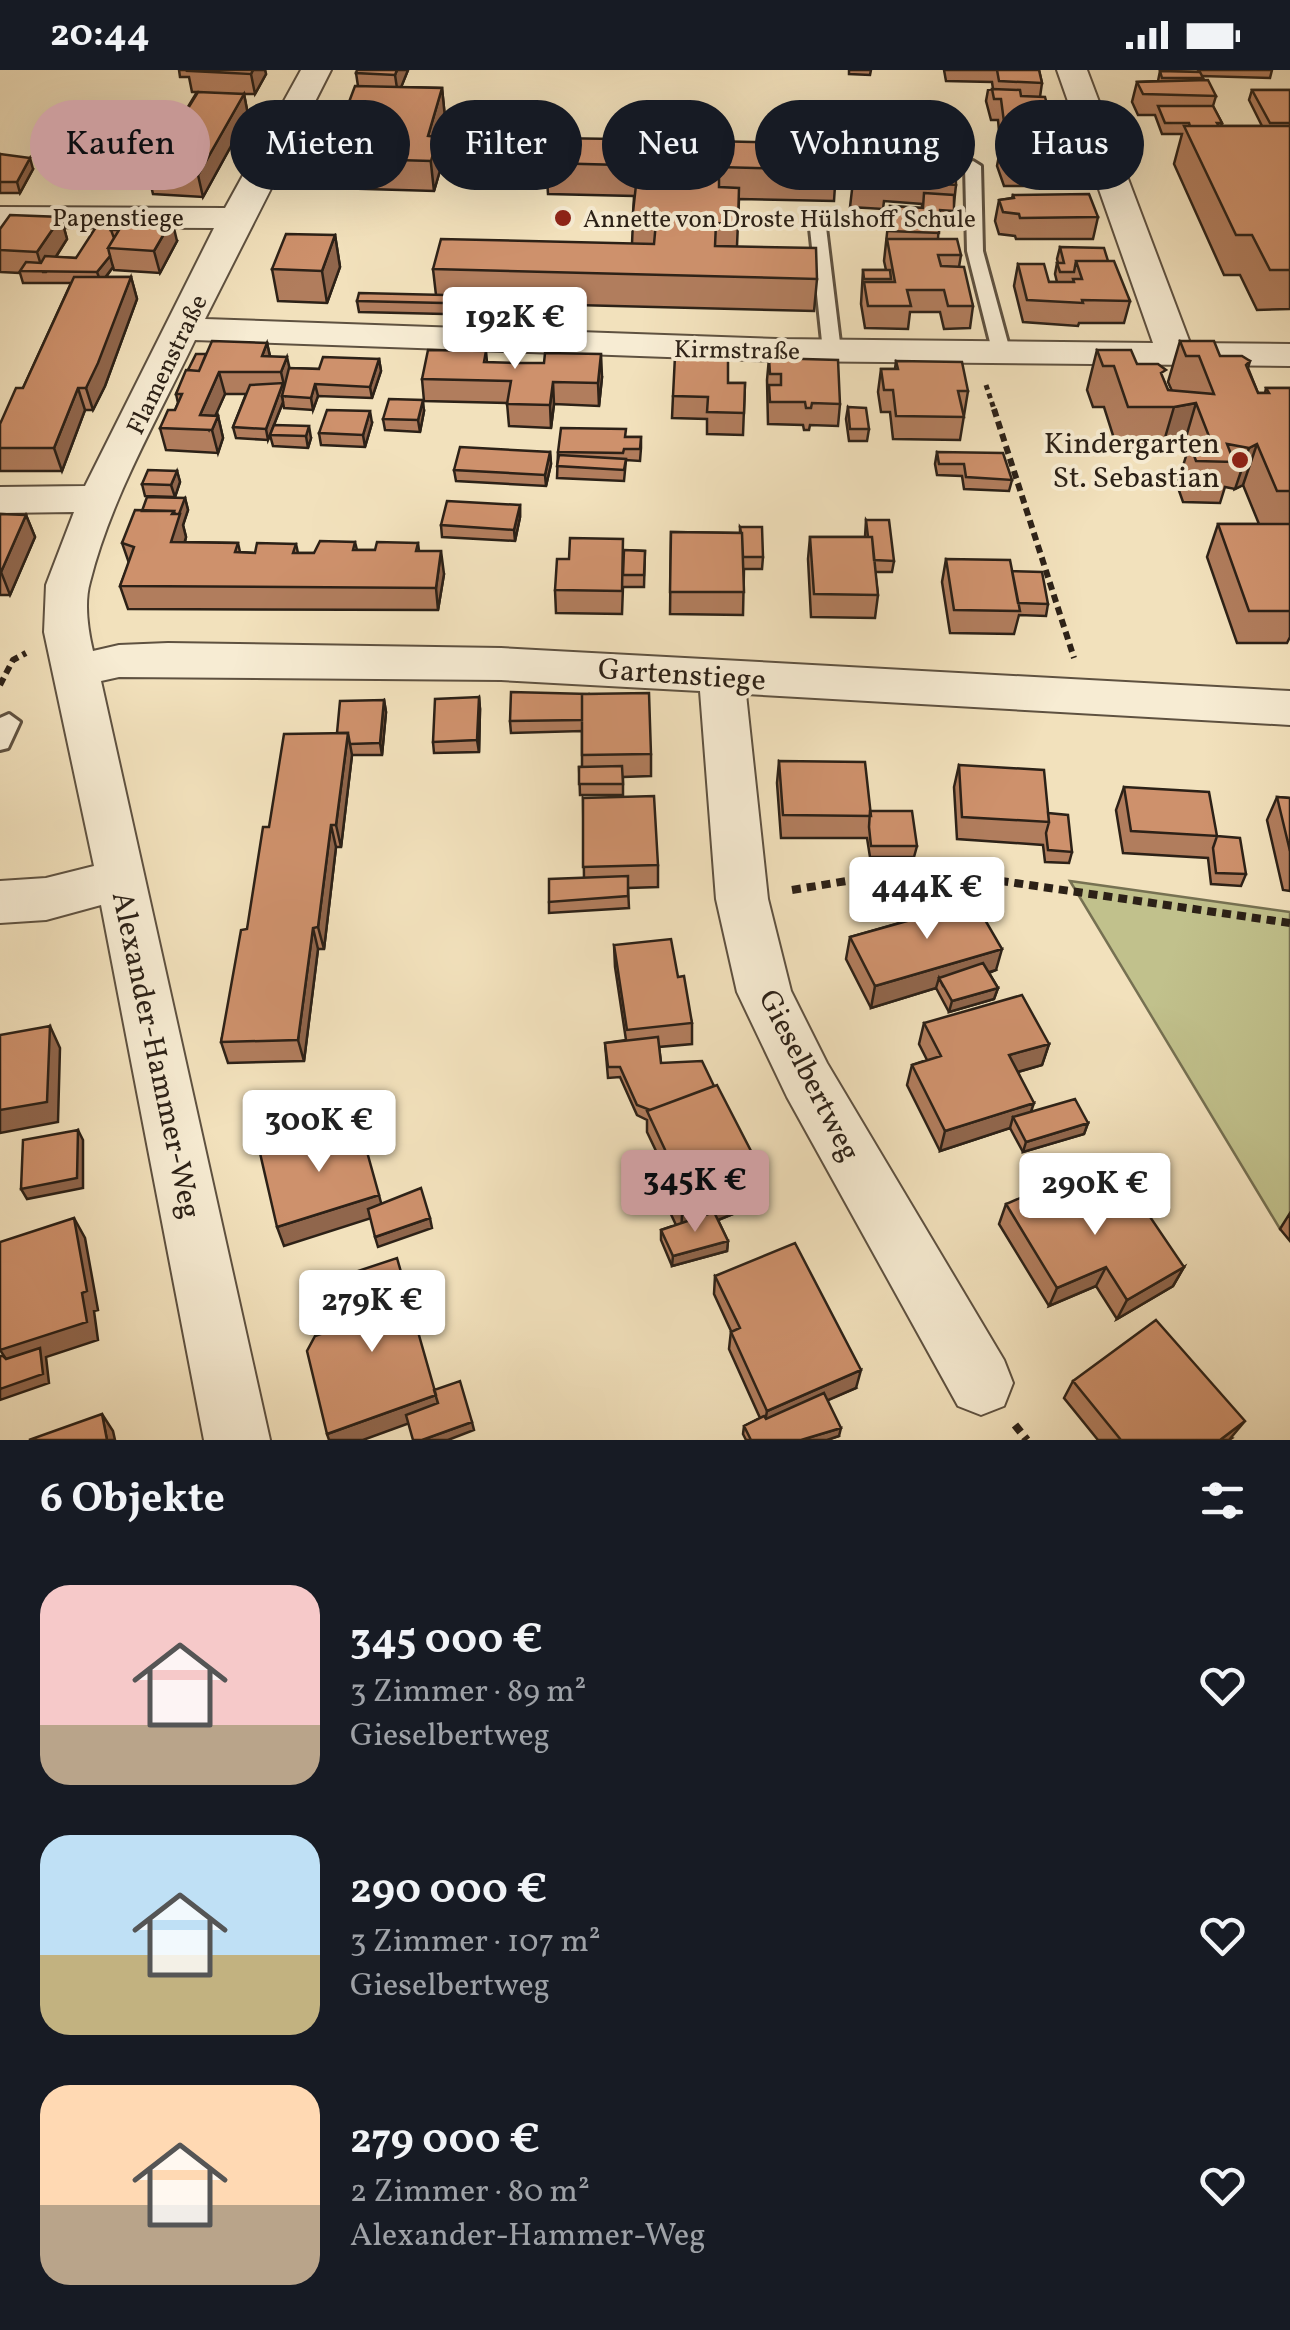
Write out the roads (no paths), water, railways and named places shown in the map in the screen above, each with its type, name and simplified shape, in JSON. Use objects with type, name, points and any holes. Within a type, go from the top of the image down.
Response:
[{"type":"street","name":"Flamenstraße","points":[[75,671],[66,632],[65,596],[99,500],[236,218],[316,70]]},
{"type":"street","points":[[1072,70],[1176,354]]},
{"type":"street","name":"Papenstiege","points":[[0,217],[236,218]]},
{"type":"street","name":"Kirmstraße","points":[[185,329],[832,351],[1290,356]]},
{"type":"street","points":[[0,500],[99,500]]},
{"type":"street","name":"Gartenstiege","points":[[75,671],[168,658],[501,664],[1290,708]]},
{"type":"street","name":"Alexander-Hammer-Weg","points":[[75,671],[93,739],[237,1440]]},
{"type":"street","name":"Gieselbertweg","points":[[722,678],[742,899],[750,943],[779,1029],[981,1383]]},
{"type":"street","points":[[0,902],[46,899],[120,880]]},
{"type":"lane","points":[[974,190],[975,251],[989,354]]},
{"type":"lane","points":[[817,219],[832,351]]},
{"type":"place","name":"Annette von Droste Hülshoff Schule","points":[[563,218]]},
{"type":"place","name":"Kindergarten St. Sebastian","points":[[1240,460]]}]
